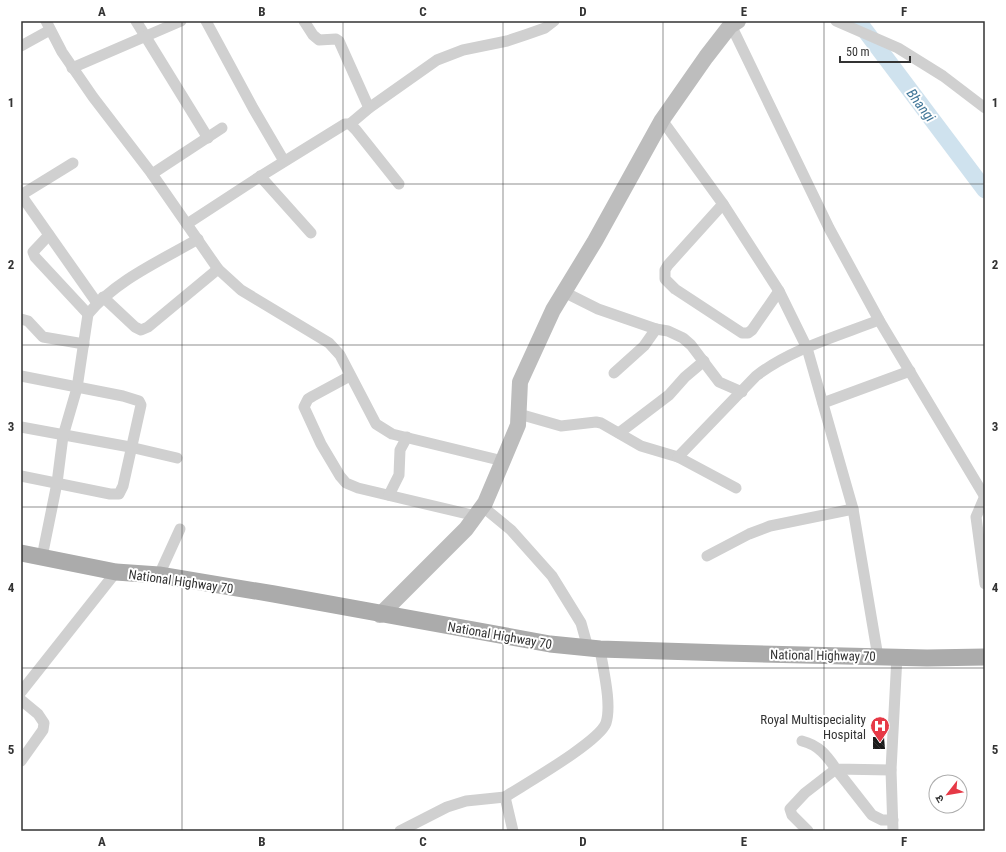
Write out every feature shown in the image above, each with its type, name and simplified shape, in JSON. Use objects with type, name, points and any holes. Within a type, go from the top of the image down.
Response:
[{"type":"main road","points":[[380,615],[479,511],[492,490],[515,433],[520,414],[520,382],[553,310],[614,207],[662,120],[732,23]]},
{"type":"main road","name":"National Highway 70","points":[[21,553],[116,572],[159,575],[550,644],[594,649],[878,657],[897,656],[926,658],[985,657]]},
{"type":"street","points":[[136,21],[208,138]]},
{"type":"street","points":[[72,68],[147,37],[181,21]]},
{"type":"street","points":[[206,21],[253,108],[284,161]]},
{"type":"street","points":[[304,21],[313,35],[319,40],[323,41],[336,39],[339,41],[370,108]]},
{"type":"street","points":[[187,224],[339,126],[350,124],[431,64],[448,54],[507,41],[545,28],[554,21]]},
{"type":"street","points":[[836,21],[898,48],[943,76],[985,108]]},
{"type":"street","points":[[732,23],[829,228],[879,320],[985,497],[976,517],[985,584]]},
{"type":"street","points":[[21,46],[48,26],[72,68],[93,98],[152,174],[218,269],[241,290],[329,343],[340,355],[376,424],[385,431],[503,461]]},
{"type":"street","points":[[662,120],[723,204],[779,291],[807,348],[853,509],[878,657]]},
{"type":"street","points":[[350,124],[399,184]]},
{"type":"street","points":[[152,174],[222,128]]},
{"type":"street","points":[[73,163],[21,195],[49,236],[100,300],[135,327],[141,330],[148,327],[218,269]]},
{"type":"street","points":[[260,176],[311,233]]},
{"type":"street","points":[[723,204],[668,265],[665,270],[665,279],[675,289],[742,333],[748,333],[752,330],[779,291]]},
{"type":"street","points":[[49,236],[33,252],[35,257],[88,314]]},
{"type":"street","points":[[42,557],[57,483],[63,436],[77,388],[88,314],[100,300],[119,285],[198,240]]},
{"type":"street","points":[[564,292],[598,309],[656,329],[668,331],[684,338],[722,385],[742,392]]},
{"type":"street","points":[[21,319],[28,321],[44,337],[84,344]]},
{"type":"street","points":[[678,457],[756,376],[771,365],[807,348],[879,320]]},
{"type":"street","points":[[614,373],[644,346],[656,329]]},
{"type":"street","points":[[619,433],[669,395],[685,377],[704,361]]},
{"type":"street","points":[[823,403],[910,371]]},
{"type":"street","points":[[21,376],[123,396],[139,401],[140,414],[130,447],[123,486],[119,494],[110,494],[21,476]]},
{"type":"street","points":[[350,376],[308,399],[305,403],[305,411],[321,444],[346,483],[358,488],[389,495],[479,511],[511,530],[552,576],[581,623],[594,649],[607,700],[607,714],[604,728],[588,742],[505,797],[466,801],[447,807],[400,831]]},
{"type":"street","points":[[520,414],[561,426],[596,422],[642,446],[678,457],[736,488]]},
{"type":"street","points":[[21,427],[63,436],[130,447],[176,458]]},
{"type":"street","points":[[389,495],[399,475],[400,450],[407,437]]},
{"type":"street","points":[[707,556],[737,539],[770,526],[853,509]]},
{"type":"street","points":[[159,575],[180,529]]},
{"type":"street","points":[[21,692],[116,572]]},
{"type":"street","points":[[893,826],[891,770],[897,656]]},
{"type":"street","points":[[21,700],[38,714],[44,723],[43,730],[21,760]]},
{"type":"street","points":[[802,741],[810,743],[824,753],[872,815],[893,826]]},
{"type":"street","points":[[808,831],[792,815],[790,809],[805,793],[836,769],[891,770]]},
{"type":"street","points":[[505,797],[513,831]]},
{"type":"building","points":[[873,737],[884,737],[885,749],[873,749]]},
{"type":"waterway","name":"Bhangi","points":[[858,21],[985,190]]},
{"type":"place","name":"Royal Multispeciality Hospital","points":[[880,743]]}]
